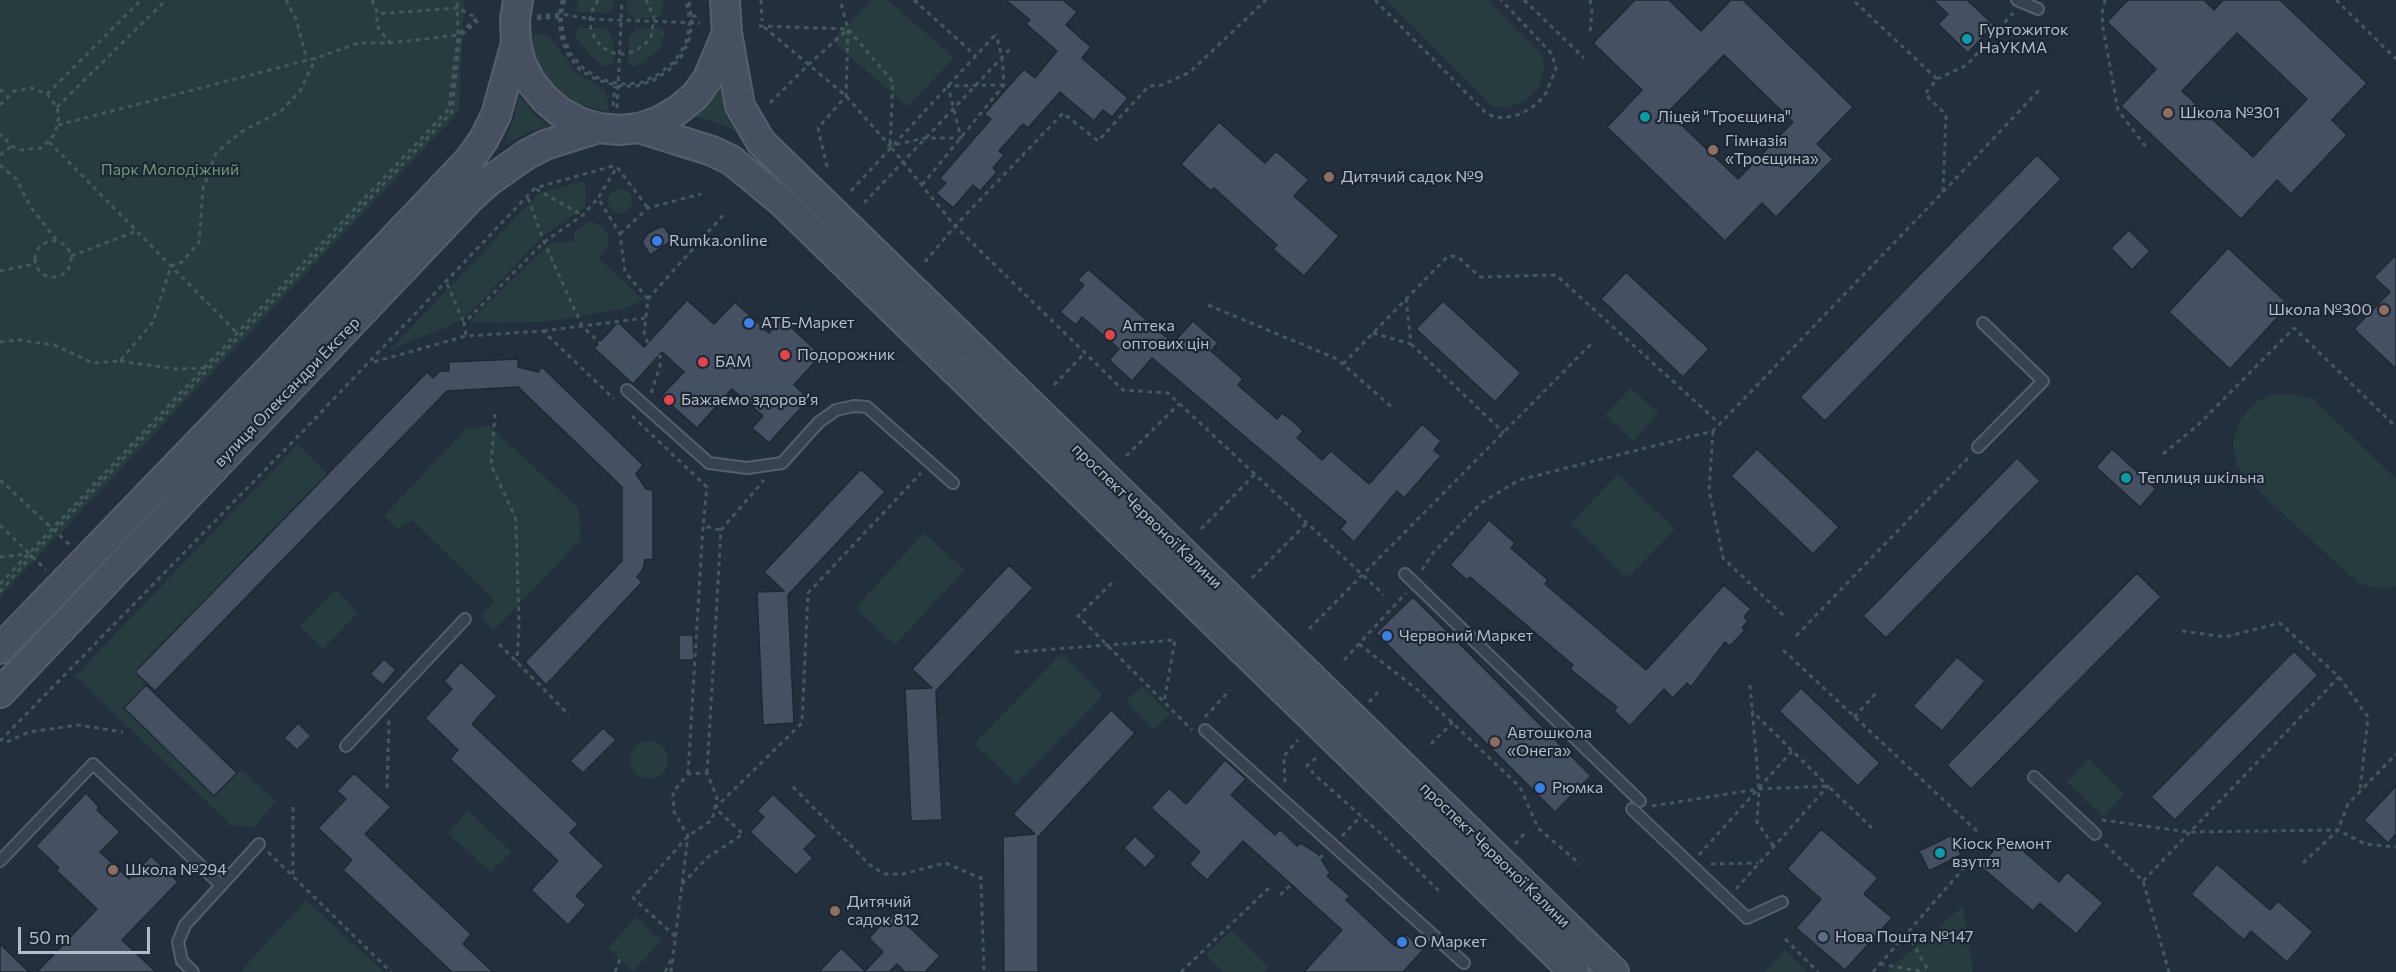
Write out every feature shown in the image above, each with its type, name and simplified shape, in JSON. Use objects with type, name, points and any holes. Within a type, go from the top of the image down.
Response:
[{"type":"main road","name":"проспект Червоної Калини","points":[[725,0],[727,33],[740,106],[761,142],[1614,972]]},
{"type":"main road","points":[[530,12],[515,20],[516,43],[526,73],[544,98],[560,112],[579,122],[610,114],[619,130],[639,128],[669,116],[695,96],[708,78],[727,33]]},
{"type":"main road","name":"вулиця Олександри Екстер","points":[[0,649],[470,159],[484,139],[496,115],[516,43]]},
{"type":"main road","name":"вулиця Олександри Екстер","points":[[0,693],[471,197],[526,155],[610,114]]},
{"type":"main road","name":"проспект Червоної Калини","points":[[639,128],[712,151],[731,160],[782,202],[1574,972]]},
{"type":"lane","points":[[2020,1],[2038,9]]},
{"type":"lane","points":[[1978,447],[2043,381],[1983,323]]},
{"type":"lane","points":[[627,390],[709,463],[747,468],[782,463],[819,422],[836,410],[854,406],[867,407],[953,483]]},
{"type":"lane","points":[[1405,574],[1636,805],[1690,864],[1747,918],[1782,902]]},
{"type":"lane","points":[[346,746],[465,619]]},
{"type":"lane","points":[[1205,730],[1464,963]]},
{"type":"lane","points":[[0,861],[93,764],[221,885]]},
{"type":"lane","points":[[2034,777],[2095,834]]},
{"type":"lane","points":[[193,972],[182,961],[178,942],[185,925],[259,844]]},
{"type":"path","points":[[47,94],[141,0]]},
{"type":"path","points":[[57,107],[166,0]]},
{"type":"path","points":[[286,0],[296,19],[308,61]]},
{"type":"path","points":[[372,0],[377,15],[377,26],[390,43]]},
{"type":"path","points":[[0,584],[30,555],[449,109],[458,35],[457,0]]},
{"type":"path","points":[[563,0],[560,15],[563,34],[570,53],[583,68],[600,79],[618,85],[640,83],[659,74],[675,61],[686,43],[691,22],[692,16],[687,0]]},
{"type":"path","points":[[598,0],[590,19],[591,30],[603,48],[621,53],[635,51],[651,37],[654,22],[651,7],[646,0]]},
{"type":"path","points":[[610,114],[618,85],[622,0]]},
{"type":"path","points":[[687,0],[691,22]]},
{"type":"path","points":[[761,0],[761,24]]},
{"type":"path","points":[[827,167],[818,128],[846,96],[848,29],[840,0]]},
{"type":"path","points":[[914,0],[976,56]]},
{"type":"path","points":[[925,262],[955,225],[1063,113],[1098,141],[1149,87],[1162,85],[1190,72],[1266,0]]},
{"type":"path","points":[[1375,0],[1485,112],[1494,117],[1504,118],[1521,114],[1537,104],[1546,93],[1556,69],[1552,54],[1501,0]]},
{"type":"path","points":[[1524,0],[1584,58]]},
{"type":"path","points":[[1590,0],[1592,9],[1590,34]]},
{"type":"path","points":[[1853,0],[1936,79]]},
{"type":"path","points":[[2105,0],[2102,14],[2103,28],[2118,110],[2146,147]]},
{"type":"path","points":[[2336,0],[2396,59]]},
{"type":"path","points":[[1943,192],[1946,115],[1925,94],[1936,79],[1967,65],[2020,1]]},
{"type":"path","points":[[58,125],[308,61],[359,43],[390,43],[458,35],[477,18],[457,8],[377,15]]},
{"type":"path","points":[[530,12],[590,19],[700,23]]},
{"type":"path","points":[[692,16],[700,16]]},
{"type":"path","points":[[54,529],[452,112],[460,36],[478,21]]},
{"type":"path","points":[[761,24],[848,29],[893,82],[890,146]]},
{"type":"path","points":[[761,24],[846,96],[955,225],[1123,390],[1168,393],[1384,595]]},
{"type":"path","points":[[770,103],[848,29]]},
{"type":"path","points":[[851,191],[890,146],[996,34],[1002,57],[1004,85],[922,185]]},
{"type":"path","points":[[864,203],[1011,48]]},
{"type":"path","points":[[171,266],[182,262],[199,242],[203,189],[216,153],[241,132],[281,111],[300,91],[316,58]]},
{"type":"path","points":[[948,86],[1004,85]]},
{"type":"path","points":[[948,86],[961,138]]},
{"type":"path","points":[[1344,660],[1414,582],[1432,554],[1481,503],[1519,480],[1713,431],[2042,87]]},
{"type":"path","points":[[0,105],[6,96],[22,88],[31,88],[47,94],[57,107],[58,125],[49,142],[31,150],[12,147],[0,134]]},
{"type":"path","points":[[0,89],[6,96]]},
{"type":"path","points":[[890,146],[925,138],[961,138]]},
{"type":"path","points":[[49,142],[237,333]]},
{"type":"path","points":[[0,155],[12,147]]},
{"type":"path","points":[[0,165],[16,180],[30,206],[57,241],[66,246],[71,256],[69,267],[54,277],[43,274],[35,264],[36,252],[39,246],[50,241],[57,241]]},
{"type":"path","points":[[0,741],[306,428],[535,188],[613,166]]},
{"type":"path","points":[[464,324],[544,242],[583,215],[598,198],[617,167],[648,208]]},
{"type":"path","points":[[536,189],[583,215]]},
{"type":"path","points":[[620,234],[648,208],[700,194]]},
{"type":"path","points":[[528,198],[544,242],[582,326],[627,369],[627,390]]},
{"type":"path","points":[[598,198],[620,234],[626,272],[648,299]]},
{"type":"path","points":[[648,343],[644,335],[648,299],[726,212]]},
{"type":"path","points":[[71,256],[136,231]]},
{"type":"path","points":[[1343,364],[1447,257],[1452,256],[1458,257],[1480,277],[1556,275],[1720,424]]},
{"type":"path","points":[[0,271],[35,264]]},
{"type":"path","points":[[120,362],[153,321],[171,266]]},
{"type":"path","points":[[447,284],[464,324],[466,336]]},
{"type":"path","points":[[1406,299],[1411,344]]},
{"type":"path","points":[[1208,305],[1337,359],[1394,409]]},
{"type":"path","points":[[374,362],[466,336],[543,331],[646,318]]},
{"type":"path","points":[[2163,454],[2199,424],[2294,328],[2396,427]]},
{"type":"path","points":[[543,331],[616,400]]},
{"type":"path","points":[[1373,333],[1411,344],[1504,432]]},
{"type":"path","points":[[0,342],[19,340],[54,345],[93,363],[120,362],[176,369],[206,368]]},
{"type":"path","points":[[1309,629],[1591,344]]},
{"type":"path","points":[[1054,385],[1085,353]]},
{"type":"path","points":[[640,423],[660,366],[660,355]]},
{"type":"path","points":[[1126,456],[1179,404]]},
{"type":"path","points":[[495,414],[491,465],[516,523],[519,623],[517,662]]},
{"type":"path","points":[[632,416],[707,487],[688,774],[673,792],[674,812],[688,836],[671,972]]},
{"type":"path","points":[[1713,431],[1709,490],[1723,558],[1786,618]]},
{"type":"path","points":[[1796,636],[1978,447]]},
{"type":"path","points":[[675,938],[633,898],[688,836],[712,820],[717,798],[707,774],[721,530],[756,488],[782,463]]},
{"type":"path","points":[[715,808],[802,723],[808,593],[930,463]]},
{"type":"path","points":[[1201,529],[1255,474]]},
{"type":"path","points":[[0,480],[85,559]]},
{"type":"path","points":[[1252,578],[1307,523]]},
{"type":"path","points":[[0,525],[62,584]]},
{"type":"path","points":[[704,526],[721,530]]},
{"type":"path","points":[[0,557],[30,555]]},
{"type":"path","points":[[0,592],[30,555]]},
{"type":"path","points":[[1112,583],[1078,616],[1192,731],[1230,690]]},
{"type":"path","points":[[2182,631],[2225,637],[2280,623],[2339,677],[2368,717],[2360,791]]},
{"type":"path","points":[[1015,652],[1175,640],[1164,703]]},
{"type":"path","points":[[499,644],[569,716]]},
{"type":"path","points":[[1359,644],[1453,722],[1520,787],[1538,828],[1580,864]]},
{"type":"path","points":[[1783,650],[1980,834]]},
{"type":"path","points":[[2143,880],[2339,677]]},
{"type":"path","points":[[1750,685],[1759,789],[1757,822],[1774,846]]},
{"type":"path","points":[[1854,717],[1877,692]]},
{"type":"path","points":[[1366,705],[1378,693]]},
{"type":"path","points":[[387,788],[390,700]]},
{"type":"path","points":[[1752,711],[1872,828]]},
{"type":"path","points":[[1431,744],[1453,722]]},
{"type":"path","points":[[7,742],[29,732],[78,725],[123,732]]},
{"type":"path","points":[[1285,802],[1284,756],[1298,740]]},
{"type":"path","points":[[1690,864],[1792,751]]},
{"type":"path","points":[[2303,864],[2338,830],[2348,804],[2396,754]]},
{"type":"path","points":[[1316,758],[1307,766],[1439,891]]},
{"type":"path","points":[[688,774],[707,774]]},
{"type":"path","points":[[793,786],[871,866],[885,874],[903,874],[945,862],[981,878],[984,972]]},
{"type":"path","points":[[1636,805],[1759,789],[1828,786]]},
{"type":"path","points":[[1727,899],[1828,786]]},
{"type":"path","points":[[293,807],[293,877]]},
{"type":"path","points":[[682,884],[708,857],[743,834],[715,808]]},
{"type":"path","points":[[1280,896],[1361,816]]},
{"type":"path","points":[[2077,817],[2189,832],[2338,830],[2365,844],[2396,847]]},
{"type":"path","points":[[1512,847],[1524,834]]},
{"type":"path","points":[[2095,834],[2143,880],[2169,972]]},
{"type":"path","points":[[259,844],[392,972]]},
{"type":"path","points":[[1873,972],[1971,861]]},
{"type":"path","points":[[1690,864],[1759,863]]},
{"type":"path","points":[[1181,972],[1270,887]]},
{"type":"path","points":[[1907,933],[1927,972]]},
{"type":"path","points":[[60,938],[64,942]]},
{"type":"path","points":[[1785,939],[1816,971]]},
{"type":"path","points":[[665,972],[673,957]]},
{"type":"path","points":[[615,972],[620,959]]},
{"type":"path","points":[[1880,964],[1927,972]]},
{"type":"green space","name":"Парк Молодіжний","points":[[0,0],[464,0],[459,112],[0,597]]},
{"type":"green space","points":[[579,0],[614,0],[613,10],[607,13],[575,12]]},
{"type":"green space","points":[[627,0],[661,0],[664,7],[659,17],[635,19],[627,11]]},
{"type":"green space","points":[[871,0],[888,0],[954,58],[907,107],[832,40]]},
{"type":"green space","points":[[1386,0],[1488,0],[1543,56],[1544,71],[1538,88],[1524,102],[1507,108],[1492,106]]},
{"type":"green space","points":[[581,28],[605,28],[608,31],[613,41],[614,61],[611,65],[604,67],[590,55],[576,37],[576,31]]},
{"type":"green space","points":[[661,28],[665,35],[658,51],[635,67],[631,66],[628,62],[629,36],[636,29]]},
{"type":"green space","points":[[539,34],[549,37],[577,73],[604,89],[609,112],[575,104],[550,85],[532,54],[530,35]]},
{"type":"green space","points":[[721,82],[726,116],[735,130],[703,118],[684,116]]},
{"type":"green space","points":[[518,94],[535,116],[549,127],[530,131],[504,145],[515,115]]},
{"type":"green space","points":[[585,181],[586,207],[544,235],[464,319],[389,351],[538,194]]},
{"type":"green space","points":[[620,189],[629,192],[632,201],[629,210],[620,213],[611,210],[608,201],[611,192]]},
{"type":"green space","points":[[589,221],[600,225],[609,236],[607,248],[598,258],[644,300],[622,309],[543,322],[468,323],[550,243],[574,242],[574,232]]},
{"type":"green space","points":[[1631,388],[1659,414],[1633,441],[1605,415]]},
{"type":"green space","points":[[2274,394],[2294,394],[2313,399],[2396,479],[2396,585],[2385,589],[2359,584],[2250,483],[2236,464],[2233,443],[2239,421],[2257,401]]},
{"type":"green space","points":[[489,425],[578,508],[581,540],[493,631],[480,617],[495,601],[412,520],[398,529],[384,516],[466,429]]},
{"type":"green space","points":[[298,444],[327,474],[135,671],[148,684],[124,708],[214,796],[237,773],[243,771],[276,801],[254,827],[231,825],[75,676]]},
{"type":"green space","points":[[1618,474],[1675,529],[1627,578],[1571,523]]},
{"type":"green space","points":[[924,533],[965,570],[895,645],[855,608]]},
{"type":"green space","points":[[335,590],[358,613],[323,649],[300,626]]},
{"type":"green space","points":[[1061,654],[1103,695],[1017,784],[974,744]]},
{"type":"green space","points":[[1142,686],[1170,714],[1154,729],[1126,701]]},
{"type":"green space","points":[[649,741],[662,747],[668,760],[662,773],[649,779],[636,773],[630,760],[636,747]]},
{"type":"green space","points":[[2089,759],[2124,794],[2103,816],[2067,782]]},
{"type":"green space","points":[[468,811],[512,852],[491,872],[448,833]]},
{"type":"green space","points":[[306,900],[384,972],[240,972]]},
{"type":"green space","points":[[1963,906],[1973,972],[1886,972]]},
{"type":"green space","points":[[636,917],[661,941],[633,971],[608,948]]},
{"type":"green space","points":[[1231,930],[1268,967],[1263,972],[1223,972],[1206,955]]},
{"type":"green space","points":[[1785,950],[1807,972],[1764,972]]},
{"type":"building","points":[[1006,0],[1063,0],[1077,12],[1066,25],[1091,47],[1082,58],[1128,98],[1112,117],[1103,110],[1094,121],[1060,92],[1028,128],[1023,124],[999,151],[1004,155],[993,168],[997,172],[980,191],[973,185],[953,208],[936,193],[946,183],[940,178],[991,119],[984,114],[1024,69],[1035,78],[1057,51],[1026,24],[1030,20]]},
{"type":"building","name":"Ліцей \"Троєщина\"","points":[[1635,0],[1669,0],[1701,31],[1731,0],[1743,0],[1853,107],[1817,144],[1833,159],[1776,217],[1762,203],[1725,241],[1607,127],[1642,90],[1593,43]],"holes":[[[1724,55],[1793,122],[1738,179],[1668,112]]]},
{"type":"building","name":"Гуртожиток НаУКМА","points":[[1933,0],[1967,0],[1994,25],[1968,53],[1938,24],[1948,14]]},
{"type":"building","name":"Школа №301","points":[[2128,0],[2204,0],[2214,10],[2223,0],[2280,0],[2367,83],[2332,120],[2347,135],[2291,194],[2277,180],[2241,219],[2121,106],[2156,69],[2107,22]],"holes":[[[2237,33],[2307,99],[2253,157],[2182,91]]]},
{"type":"building","points":[[1219,122],[1265,163],[1276,151],[1309,180],[1294,196],[1339,236],[1304,276],[1273,249],[1277,245],[1214,188],[1211,191],[1181,164]]},
{"type":"building","points":[[2037,155],[2061,179],[1825,421],[1800,397]]},
{"type":"building","name":"Rumka.online","points":[[664,227],[673,240],[650,255],[642,242],[648,233]]},
{"type":"building","points":[[2129,230],[2150,251],[2132,270],[2111,248]]},
{"type":"building","points":[[2228,248],[2289,305],[2230,369],[2169,312]]},
{"type":"building","name":"Школа №300","points":[[2396,255],[2396,369],[2354,329],[2390,292],[2374,277]]},
{"type":"building","points":[[1088,269],[1173,343],[1193,321],[1218,343],[1211,351],[1243,379],[1238,385],[1277,419],[1282,413],[1294,422],[1303,431],[1297,438],[1322,460],[1331,451],[1369,484],[1422,424],[1441,441],[1434,450],[1441,456],[1404,498],[1397,491],[1354,542],[1340,529],[1346,522],[1152,358],[1132,381],[1109,360],[1119,349],[1082,317],[1076,325],[1060,312],[1084,285],[1078,280]]},
{"type":"building","points":[[1626,272],[1709,349],[1683,377],[1601,299]]},
{"type":"building","points":[[687,300],[714,324],[735,302],[769,333],[782,319],[821,355],[794,385],[809,399],[769,443],[752,428],[763,416],[732,389],[697,428],[661,396],[684,372],[662,352],[633,384],[594,348],[618,322],[644,347]]},
{"type":"building","points":[[1443,301],[1521,373],[1495,402],[1416,329]]},
{"type":"building","points":[[518,359],[518,367],[538,372],[542,367],[643,465],[636,474],[646,489],[653,490],[653,559],[645,560],[643,569],[637,577],[642,582],[546,685],[525,662],[622,561],[622,487],[518,387],[447,391],[155,691],[135,672],[427,372],[433,378],[440,371],[449,371],[449,362]]},
{"type":"building","points":[[1757,449],[1839,527],[1813,554],[1731,476]]},
{"type":"building","name":"Теплиця шкільна","points":[[2112,449],[2156,489],[2140,507],[2096,467]]},
{"type":"building","points":[[2017,458],[2040,481],[1886,638],[1863,616]]},
{"type":"building","points":[[861,469],[885,492],[788,595],[794,723],[763,725],[757,592],[784,591],[764,572]]},
{"type":"building","points":[[1489,520],[1515,543],[1511,548],[1548,580],[1545,584],[1646,670],[1724,585],[1751,609],[1744,617],[1748,621],[1742,628],[1745,630],[1730,646],[1725,642],[1691,687],[1687,683],[1673,698],[1664,689],[1630,726],[1614,711],[1617,707],[1570,669],[1573,665],[1470,577],[1467,580],[1450,565]]},
{"type":"building","points":[[1009,565],[1033,588],[936,691],[942,820],[911,821],[905,689],[932,688],[912,669]]},
{"type":"building","points":[[2137,573],[2161,597],[1971,789],[1947,765]]},
{"type":"building","points":[[1413,597],[1591,776],[1555,812],[1376,633]]},
{"type":"building","points":[[679,635],[693,635],[694,660],[679,660]]},
{"type":"building","points":[[2294,651],[2318,675],[2175,820],[2151,797]]},
{"type":"building","points":[[1957,657],[1985,681],[1942,731],[1913,706]]},
{"type":"building","points":[[384,659],[396,670],[383,685],[370,674]]},
{"type":"building","points":[[461,662],[497,696],[472,724],[578,824],[570,833],[604,866],[576,896],[586,905],[568,925],[531,890],[558,861],[450,759],[458,750],[425,718],[452,689],[444,681]]},
{"type":"building","points":[[146,685],[237,773],[214,796],[124,708]]},
{"type":"building","points":[[1801,688],[1880,763],[1858,786],[1779,711]]},
{"type":"building","points":[[1111,710],[1135,733],[1038,837],[1038,972],[1004,972],[1003,837],[1035,834],[1013,814]]},
{"type":"building","points":[[298,723],[311,736],[297,750],[284,738]]},
{"type":"building","points":[[603,728],[616,740],[583,773],[570,761]]},
{"type":"building","points":[[1225,760],[1246,779],[1231,795],[1275,835],[1280,829],[1297,846],[1301,843],[1318,854],[1330,873],[1327,876],[1350,896],[1346,900],[1395,946],[1406,934],[1423,950],[1403,972],[1304,972],[1342,930],[1243,841],[1207,880],[1189,864],[1200,852],[1151,808],[1169,788],[1186,804]]},
{"type":"building","points":[[354,773],[391,807],[365,834],[471,934],[463,944],[493,972],[452,972],[343,870],[352,860],[318,828],[346,799],[337,791]]},
{"type":"building","points":[[2396,786],[2396,834],[2388,843],[2364,820]]},
{"type":"building","points":[[86,793],[99,807],[97,810],[120,832],[100,852],[129,879],[151,856],[178,882],[122,940],[156,972],[37,972],[97,909],[56,870],[59,868],[36,846]]},
{"type":"building","points":[[773,794],[817,836],[804,849],[813,858],[796,875],[750,832],[764,817],[757,811]]},
{"type":"building","points":[[1821,829],[1878,878],[1864,894],[1892,918],[1845,970],[1796,928],[1821,899],[1787,869]]},
{"type":"building","name":"Кіоск Ремонт взуття","points":[[1952,835],[1961,855],[1929,871],[1919,851]]},
{"type":"building","points":[[1135,836],[1156,856],[1145,868],[1124,848]]},
{"type":"building","points":[[2006,836],[2059,882],[2067,872],[2103,903],[2076,934],[2040,903],[2033,911],[1980,866]]},
{"type":"building","points":[[2217,864],[2270,910],[2278,901],[2313,932],[2287,962],[2251,931],[2244,940],[2191,894]]},
{"type":"building","points":[[893,912],[940,956],[925,972],[905,972],[897,964],[889,972],[819,972],[841,948],[865,971],[883,952],[869,938]]},
{"type":"building","points":[[0,944],[29,972],[0,972]]},
{"type":"place","name":"Гуртожиток НаУКМА","points":[[1967,39]]},
{"type":"place","name":"Школа №301","points":[[2168,113]]},
{"type":"place","name":"Ліцей \"Троєщина\"","points":[[1645,117]]},
{"type":"place","name":"Гімназія «Троєщина»","points":[[1713,150]]},
{"type":"place","name":"Дитячий садок №9","points":[[1329,177]]},
{"type":"place","name":"Rumka.online","points":[[657,241]]},
{"type":"place","name":"Школа №300","points":[[2384,310]]},
{"type":"place","name":"АТБ-Маркет","points":[[749,323]]},
{"type":"place","name":"Аптека оптових цін","points":[[1110,335]]},
{"type":"place","name":"Подорожник","points":[[785,355]]},
{"type":"place","name":"БАМ","points":[[703,362]]},
{"type":"place","name":"Бажаємо здоровʼя","points":[[669,400]]},
{"type":"place","name":"Теплиця шкільна","points":[[2126,478]]},
{"type":"place","name":"Червоний Маркет","points":[[1387,636]]},
{"type":"place","name":"Автошкола «Онега»","points":[[1495,742]]},
{"type":"place","name":"Рюмка","points":[[1540,788]]},
{"type":"place","name":"Кіоск Ремонт взуття","points":[[1940,853]]},
{"type":"place","name":"Школа №294","points":[[113,870]]},
{"type":"place","name":"Дитячий садок 812","points":[[835,911]]},
{"type":"place","name":"Нова Пошта №147","points":[[1823,937]]},
{"type":"place","name":"О Маркет","points":[[1402,942]]}]
